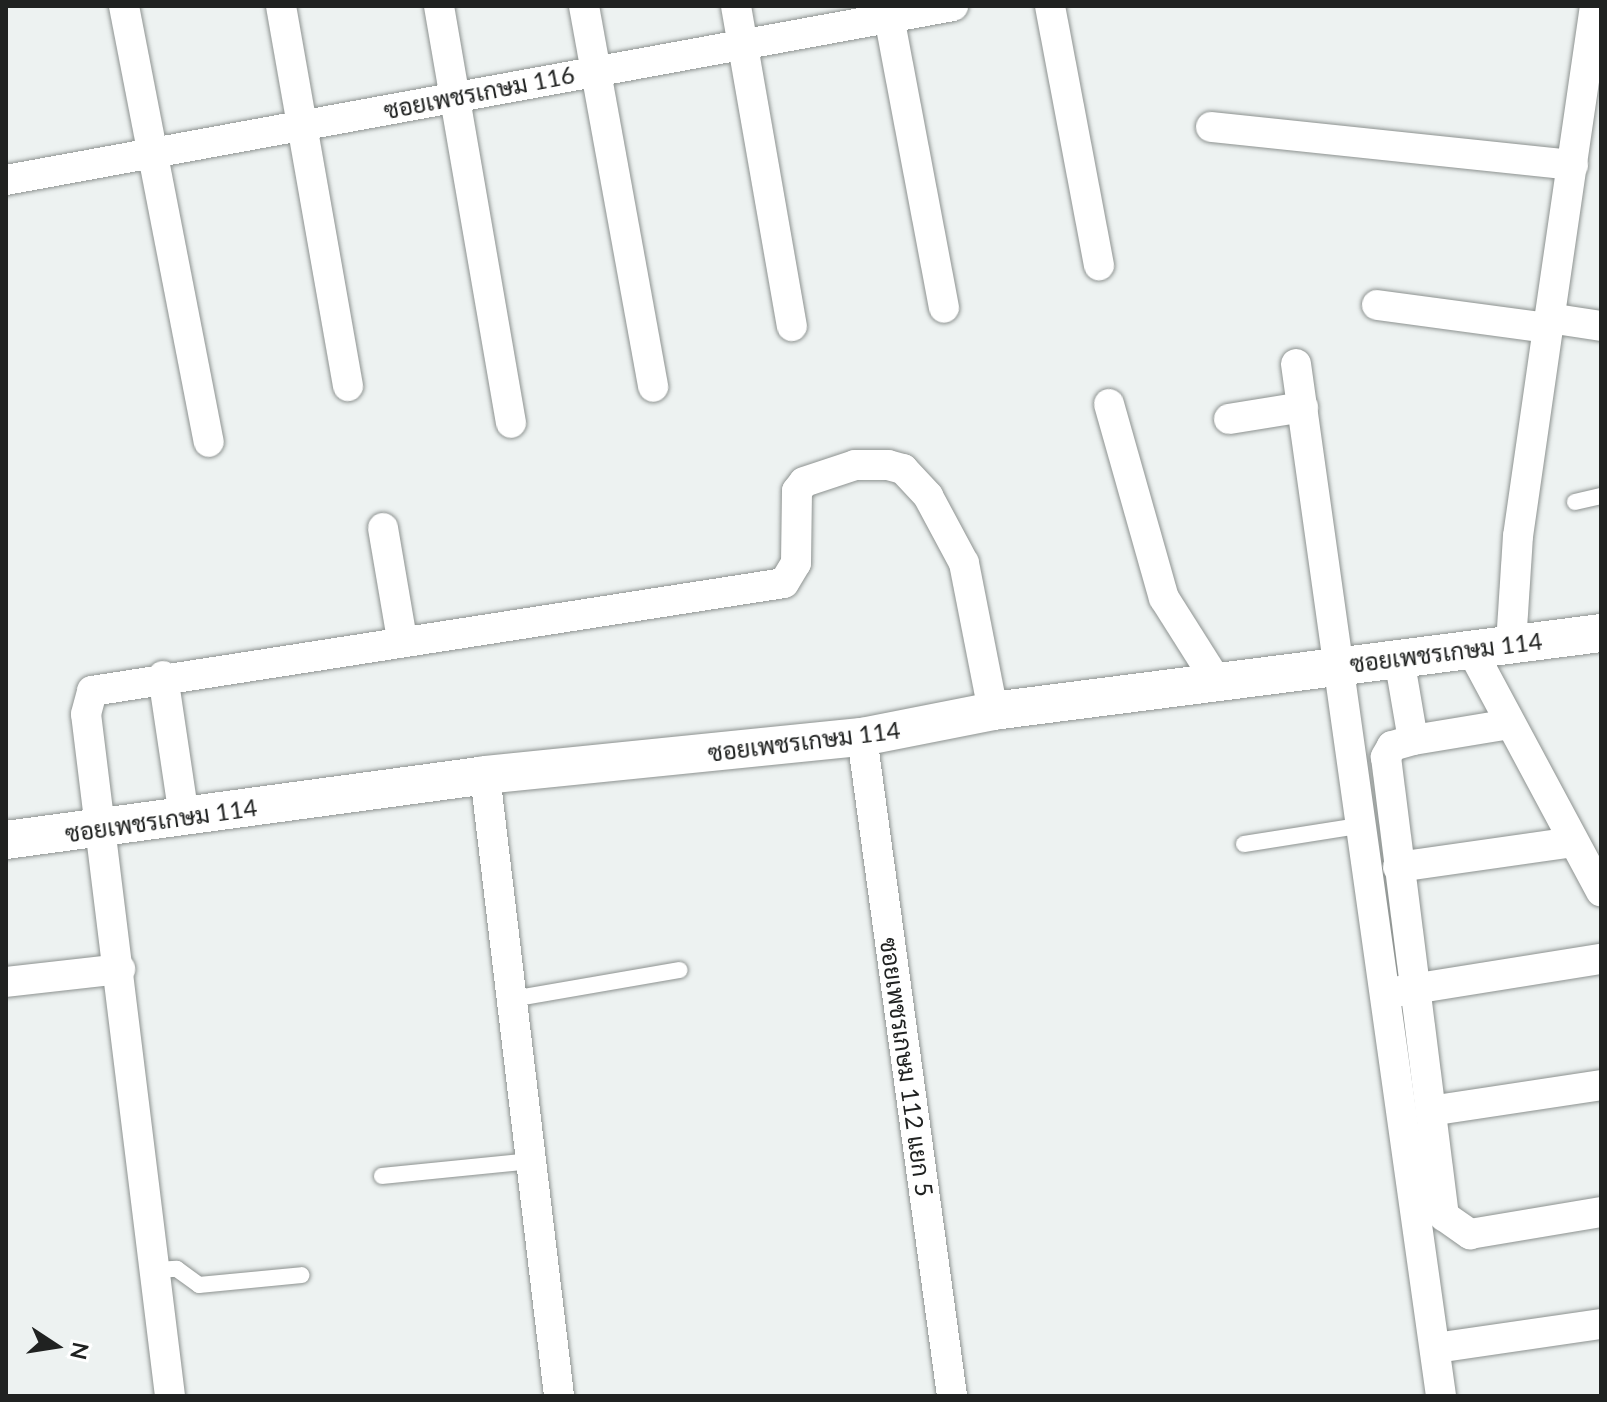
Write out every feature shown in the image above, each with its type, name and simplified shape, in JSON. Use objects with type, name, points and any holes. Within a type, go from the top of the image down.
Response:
[{"type":"street","points":[[124,6],[209,442]]},
{"type":"street","points":[[281,6],[348,386]]},
{"type":"street","points":[[439,6],[511,423]]},
{"type":"street","points":[[584,6],[653,387]]},
{"type":"street","points":[[736,6],[792,326]]},
{"type":"street","name":"ซอยเพชรเกษม 116","points":[[6,180],[302,127],[888,11],[953,6]]},
{"type":"street","points":[[1050,6],[1099,265]]},
{"type":"street","points":[[1511,644],[1518,536],[1595,6]]},
{"type":"street","points":[[888,11],[944,308]]},
{"type":"street","points":[[1211,127],[1573,165]]},
{"type":"street","points":[[1377,305],[1601,326]]},
{"type":"street","points":[[1296,364],[1364,825],[1430,1111],[1444,1216],[1455,1227],[1470,1234],[1601,1212]]},
{"type":"street","points":[[1109,404],[1164,598],[1219,685]]},
{"type":"street","points":[[1229,419],[1303,407]]},
{"type":"street","points":[[170,1396],[103,828],[86,714],[92,691],[163,676],[784,583],[796,563],[797,491],[804,482],[855,465],[888,465],[903,469],[928,496],[964,563],[993,711]]},
{"type":"street","points":[[383,528],[402,639]]},
{"type":"street","name":"ซอยเพชรเกษม 114","points":[[6,840],[485,775],[862,737],[993,711],[1219,685],[1341,665],[1601,633]]},
{"type":"street","points":[[1471,649],[1601,891]]},
{"type":"street","points":[[1399,658],[1413,740]]},
{"type":"street","points":[[163,676],[184,817]]},
{"type":"street","points":[[1441,1396],[1402,991],[1398,867],[1386,757],[1392,746],[1413,740],[1510,724]]},
{"type":"street","name":"ซอยเพชรเกษม 112 แยก 5","points":[[862,737],[952,1396]]},
{"type":"street","points":[[485,775],[559,1396]]},
{"type":"street","points":[[1398,867],[1573,842]]},
{"type":"street","points":[[1402,991],[1601,959]]},
{"type":"street","points":[[6,982],[120,969]]},
{"type":"street","points":[[1430,1111],[1601,1085]]},
{"type":"street","points":[[1436,1348],[1601,1324]]},
{"type":"lane","points":[[1575,502],[1601,496]]},
{"type":"lane","points":[[1244,844],[1364,825]]},
{"type":"lane","points":[[512,999],[680,970]]},
{"type":"lane","points":[[382,1176],[531,1161]]},
{"type":"lane","points":[[155,1270],[177,1269],[199,1285],[302,1275]]}]
